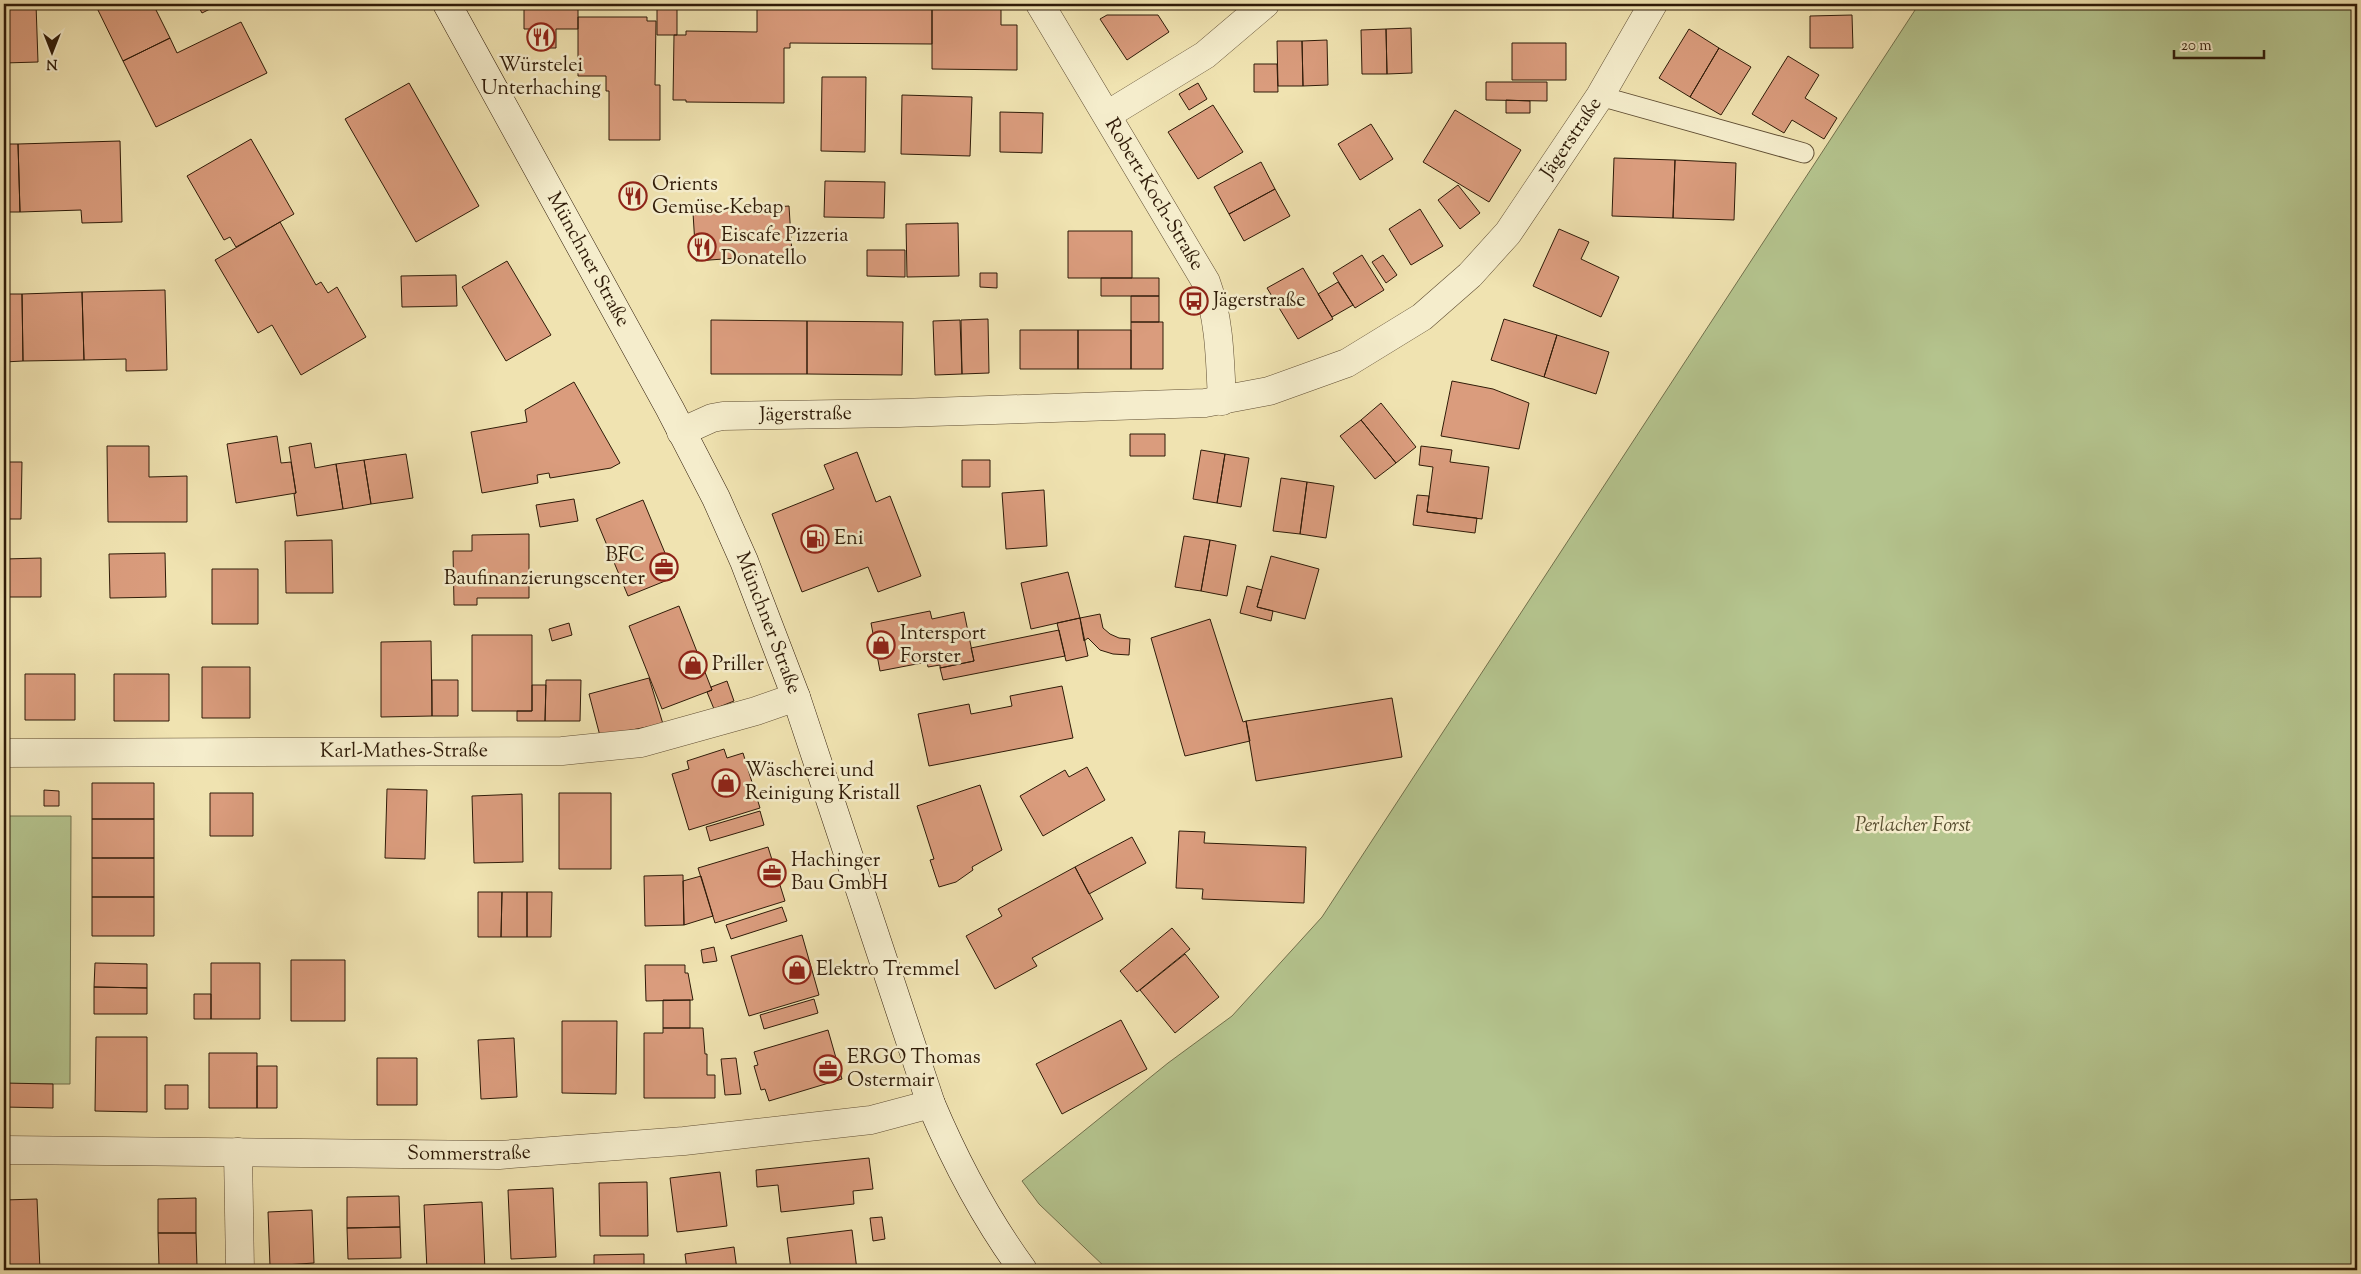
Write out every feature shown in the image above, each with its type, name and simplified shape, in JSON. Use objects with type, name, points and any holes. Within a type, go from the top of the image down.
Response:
[{"type":"street","name":"Münchner Straße","points":[[447,4],[682,432],[716,498],[744,560],[796,697],[931,1104],[949,1147],[986,1217],[1023,1270]]},
{"type":"street","name":"Robert-Koch-Straße","points":[[1040,4],[1206,282],[1212,297],[1217,330],[1222,401]]},
{"type":"street","points":[[1107,115],[1205,55],[1265,4]]},
{"type":"street","name":"Jägerstraße","points":[[682,432],[712,418],[723,416],[1144,407],[1222,401],[1293,384],[1347,363],[1422,317],[1470,275],[1508,233],[1600,96],[1653,4]]},
{"type":"street","name":"Karl-Mathes-Straße","points":[[4,753],[562,751],[641,743],[756,711],[796,697]]},
{"type":"street","name":"Sommerstraße","points":[[4,1150],[499,1155],[684,1140],[871,1120],[931,1104]]},
{"type":"street","points":[[238,1152],[240,1270]]},
{"type":"lane","points":[[1600,96],[1804,153]]},
{"type":"green space","name":"Perlacher Forst","points":[[1919,4],[2357,4],[2357,1270],[1108,1270],[1039,1204],[1022,1181],[1168,1063],[1232,1016],[1322,917]]},
{"type":"green space","points":[[4,816],[71,816],[70,1084],[4,1084]]},
{"type":"building","points":[[4,4],[36,4],[38,62],[4,63]]},
{"type":"building","points":[[95,4],[153,4],[170,38],[123,61]]},
{"type":"building","points":[[197,4],[220,4],[202,13]]},
{"type":"building","points":[[524,4],[578,4],[578,29],[556,29],[556,48],[533,48],[533,29],[524,29]]},
{"type":"building","points":[[657,4],[677,4],[677,35],[657,35]]},
{"type":"building","points":[[757,4],[943,4],[943,7],[932,7],[932,44],[790,43],[790,48],[784,48],[784,103],[686,102],[686,100],[673,100],[674,35],[686,35],[686,31],[757,32]]},
{"type":"building","points":[[932,7],[1001,7],[1001,25],[1017,25],[1017,70],[932,69]]},
{"type":"building","points":[[1107,15],[1158,15],[1169,32],[1127,60],[1100,19]]},
{"type":"building","points":[[1852,15],[1853,48],[1810,48],[1810,16]]},
{"type":"building","points":[[578,17],[647,17],[647,21],[656,21],[655,85],[660,85],[660,140],[609,140],[609,91],[606,91],[606,76],[578,76]]},
{"type":"building","points":[[241,22],[267,73],[156,127],[123,61],[170,38],[177,53]]},
{"type":"building","points":[[1411,28],[1412,73],[1387,74],[1386,29]]},
{"type":"building","points":[[1386,29],[1387,74],[1362,74],[1361,30]]},
{"type":"building","points":[[1689,29],[1719,48],[1690,97],[1659,78]]},
{"type":"building","points":[[1327,40],[1328,85],[1303,86],[1302,41]]},
{"type":"building","points":[[1277,41],[1302,41],[1303,86],[1278,86]]},
{"type":"building","points":[[1512,43],[1566,43],[1566,80],[1512,80]]},
{"type":"building","points":[[1719,48],[1751,67],[1721,115],[1690,97]]},
{"type":"building","points":[[1788,56],[1819,75],[1805,98],[1837,118],[1824,139],[1792,120],[1784,133],[1752,114]]},
{"type":"building","points":[[1254,64],[1277,64],[1278,92],[1254,92]]},
{"type":"building","points":[[822,77],[866,77],[865,152],[821,151]]},
{"type":"building","points":[[1486,82],[1547,82],[1547,101],[1486,100]]},
{"type":"building","points":[[409,83],[479,206],[416,242],[345,119]]},
{"type":"building","points":[[1198,83],[1207,99],[1189,110],[1179,94]]},
{"type":"building","points":[[902,95],[972,97],[970,156],[901,154]]},
{"type":"building","points":[[1506,100],[1530,101],[1530,113],[1506,113]]},
{"type":"building","points":[[1213,105],[1243,152],[1198,179],[1168,132]]},
{"type":"building","points":[[1455,110],[1521,150],[1489,202],[1423,162]]},
{"type":"building","points":[[1000,112],[1043,113],[1042,153],[1000,152]]},
{"type":"building","points":[[1371,124],[1393,159],[1360,180],[1338,144]]},
{"type":"building","points":[[251,139],[294,214],[236,247],[230,237],[224,240],[187,176]]},
{"type":"building","points":[[120,141],[122,222],[82,223],[81,210],[20,212],[18,144]]},
{"type":"building","points":[[4,144],[18,144],[20,212],[4,212]]},
{"type":"building","points":[[1614,158],[1675,160],[1673,218],[1612,216]]},
{"type":"building","points":[[1675,160],[1736,163],[1734,220],[1673,218]]},
{"type":"building","points":[[1261,162],[1275,189],[1229,214],[1214,187]]},
{"type":"building","points":[[825,181],[885,182],[884,218],[824,217]]},
{"type":"building","points":[[1458,185],[1480,213],[1460,229],[1438,200]]},
{"type":"building","points":[[1275,189],[1290,216],[1244,241],[1229,214]]},
{"type":"building","points":[[789,206],[792,254],[696,261],[693,213]]},
{"type":"building","points":[[1420,209],[1443,246],[1411,265],[1389,229]]},
{"type":"building","points":[[280,222],[316,285],[321,282],[328,293],[337,287],[366,337],[301,375],[272,325],[258,333],[215,260]]},
{"type":"building","points":[[958,223],[959,276],[907,277],[906,224]]},
{"type":"building","points":[[1559,229],[1589,242],[1581,259],[1619,277],[1601,317],[1533,286]]},
{"type":"building","points":[[1068,231],[1132,231],[1132,278],[1068,278]]},
{"type":"building","points":[[867,250],[905,250],[905,277],[867,276]]},
{"type":"building","points":[[4,254],[6,294],[22,294],[23,361],[4,362]]},
{"type":"building","points":[[1362,255],[1384,290],[1355,308],[1333,273]]},
{"type":"building","points":[[1383,255],[1397,275],[1386,283],[1372,262]]},
{"type":"building","points":[[507,261],[551,335],[506,361],[462,287]]},
{"type":"building","points":[[1303,268],[1333,319],[1298,339],[1267,288]]},
{"type":"building","points":[[980,273],[997,273],[997,288],[980,287]]},
{"type":"building","points":[[456,275],[457,306],[402,307],[401,276]]},
{"type":"building","points":[[1101,278],[1159,278],[1159,296],[1101,296]]},
{"type":"building","points":[[1338,282],[1353,305],[1332,317],[1318,294]]},
{"type":"building","points":[[165,290],[167,370],[126,371],[126,359],[84,360],[82,292]]},
{"type":"building","points":[[82,292],[84,360],[23,361],[22,294]]},
{"type":"building","points":[[1131,296],[1159,296],[1159,322],[1131,322]]},
{"type":"building","points":[[988,319],[989,373],[962,374],[961,320]]},
{"type":"building","points":[[1504,319],[1557,335],[1544,377],[1491,360]]},
{"type":"building","points":[[711,320],[807,321],[807,374],[711,374]]},
{"type":"building","points":[[960,320],[962,374],[935,375],[933,321]]},
{"type":"building","points":[[807,321],[903,322],[902,375],[807,374]]},
{"type":"building","points":[[1131,322],[1163,322],[1163,369],[1131,369]]},
{"type":"building","points":[[1020,330],[1078,330],[1078,369],[1020,369]]},
{"type":"building","points":[[1078,330],[1131,330],[1131,369],[1078,369]]},
{"type":"building","points":[[1557,335],[1609,352],[1596,394],[1544,377]]},
{"type":"building","points":[[1452,381],[1493,389],[1529,403],[1519,449],[1441,436]]},
{"type":"building","points":[[574,382],[620,463],[611,468],[550,478],[549,473],[537,475],[538,483],[482,493],[471,432],[527,422],[525,410]]},
{"type":"building","points":[[1381,403],[1416,447],[1396,463],[1361,420]]},
{"type":"building","points":[[1361,420],[1396,463],[1375,479],[1340,436]]},
{"type":"building","points":[[1130,434],[1165,434],[1165,456],[1130,456]]},
{"type":"building","points":[[277,436],[281,463],[291,462],[296,493],[236,503],[227,444]]},
{"type":"building","points":[[311,443],[315,468],[336,464],[343,509],[297,516],[294,494],[296,493],[289,447]]},
{"type":"building","points":[[107,446],[149,446],[149,477],[187,476],[187,522],[108,522]]},
{"type":"building","points":[[1421,446],[1452,450],[1450,462],[1489,467],[1482,519],[1427,512],[1433,467],[1419,465]]},
{"type":"building","points":[[1201,450],[1225,454],[1217,503],[1193,499]]},
{"type":"building","points":[[857,452],[876,502],[890,496],[921,576],[878,592],[868,567],[802,592],[772,514],[834,489],[824,465]]},
{"type":"building","points":[[406,454],[413,498],[371,504],[364,460]]},
{"type":"building","points":[[1225,454],[1249,458],[1241,507],[1217,503]]},
{"type":"building","points":[[364,460],[371,504],[343,509],[336,464]]},
{"type":"building","points":[[962,460],[990,460],[990,487],[962,487]]},
{"type":"building","points":[[4,462],[22,462],[21,519],[4,519]]},
{"type":"building","points":[[1281,478],[1307,482],[1300,534],[1273,531]]},
{"type":"building","points":[[1307,482],[1334,486],[1326,538],[1300,534]]},
{"type":"building","points":[[1044,490],[1047,546],[1006,549],[1002,493]]},
{"type":"building","points":[[1417,495],[1429,496],[1427,512],[1477,518],[1475,533],[1413,525]]},
{"type":"building","points":[[574,499],[578,521],[540,527],[536,505]]},
{"type":"building","points":[[643,500],[675,577],[628,596],[596,519]]},
{"type":"building","points":[[529,534],[529,598],[477,598],[477,605],[454,605],[453,551],[472,551],[472,535]]},
{"type":"building","points":[[1184,536],[1210,540],[1201,591],[1175,587]]},
{"type":"building","points":[[332,540],[333,593],[286,593],[285,541]]},
{"type":"building","points":[[1210,540],[1236,545],[1227,596],[1201,591]]},
{"type":"building","points":[[165,553],[166,597],[110,598],[109,554]]},
{"type":"building","points":[[1271,556],[1319,569],[1305,619],[1257,607]]},
{"type":"building","points":[[41,558],[41,597],[9,597],[9,618],[4,618],[5,559]]},
{"type":"building","points":[[212,569],[258,569],[258,624],[212,624]]},
{"type":"building","points":[[1068,572],[1080,618],[1031,629],[1021,583]]},
{"type":"building","points":[[1247,586],[1262,590],[1257,607],[1273,611],[1271,621],[1240,613]]},
{"type":"building","points":[[679,606],[712,690],[662,709],[629,626]]},
{"type":"building","points":[[930,611],[932,619],[964,612],[974,661],[940,668],[940,665],[928,667],[927,662],[880,671],[871,623]]},
{"type":"building","points":[[1100,614],[1103,628],[1110,634],[1119,638],[1130,639],[1129,655],[1113,654],[1100,650],[1088,638],[1084,641],[1080,618]]},
{"type":"building","points":[[1080,618],[1088,656],[1066,661],[1057,623]]},
{"type":"building","points":[[1210,619],[1243,722],[1246,721],[1250,741],[1185,756],[1151,638]]},
{"type":"building","points":[[569,623],[572,635],[552,641],[549,629]]},
{"type":"building","points":[[1059,630],[1065,656],[943,680],[940,668],[974,661],[971,648]]},
{"type":"building","points":[[472,635],[532,635],[532,711],[472,711]]},
{"type":"building","points":[[431,641],[432,716],[381,717],[381,642]]},
{"type":"building","points":[[202,667],[250,667],[250,718],[202,718]]},
{"type":"building","points":[[25,674],[75,674],[75,720],[25,720]]},
{"type":"building","points":[[114,674],[169,674],[169,721],[114,721]]},
{"type":"building","points":[[649,678],[663,724],[600,736],[589,694]]},
{"type":"building","points":[[432,680],[458,680],[458,716],[432,716]]},
{"type":"building","points":[[546,680],[581,680],[580,721],[545,721]]},
{"type":"building","points":[[727,681],[734,701],[714,709],[707,692],[712,690],[711,687]]},
{"type":"building","points":[[532,685],[546,685],[545,721],[517,721],[517,711],[532,711]]},
{"type":"building","points":[[1062,686],[1073,738],[929,766],[918,714],[969,704],[971,714],[1012,706],[1010,696]]},
{"type":"building","points":[[1392,698],[1402,757],[1256,781],[1246,721]]},
{"type":"building","points":[[724,749],[727,758],[743,753],[760,808],[689,830],[672,774],[689,769],[687,761]]},
{"type":"building","points":[[1087,767],[1105,800],[1043,836],[1020,796],[1065,770],[1069,777]]},
{"type":"building","points":[[92,783],[154,783],[154,819],[92,819]]},
{"type":"building","points":[[980,785],[1002,850],[972,867],[973,870],[956,882],[939,887],[930,860],[934,859],[917,806]]},
{"type":"building","points":[[387,789],[427,790],[425,859],[385,858]]},
{"type":"building","points":[[44,790],[59,791],[59,806],[44,806]]},
{"type":"building","points":[[210,793],[253,793],[253,836],[210,836]]},
{"type":"building","points":[[559,793],[611,793],[611,869],[559,869]]},
{"type":"building","points":[[522,794],[523,862],[474,863],[472,796]]},
{"type":"building","points":[[760,811],[764,825],[710,841],[706,827]]},
{"type":"building","points":[[92,819],[154,819],[154,858],[92,858]]},
{"type":"building","points":[[1179,831],[1205,832],[1204,843],[1306,847],[1304,903],[1202,899],[1203,889],[1176,888]]},
{"type":"building","points":[[1132,837],[1146,863],[1089,894],[1075,867]]},
{"type":"building","points":[[768,847],[785,901],[715,923],[698,868]]},
{"type":"building","points":[[92,858],[154,858],[154,897],[92,897]]},
{"type":"building","points":[[1075,867],[1103,919],[1032,958],[1037,966],[995,989],[966,936],[1002,916],[998,909]]},
{"type":"building","points":[[683,875],[684,925],[645,926],[644,876]]},
{"type":"building","points":[[701,876],[713,916],[684,925],[683,881]]},
{"type":"building","points":[[478,892],[502,892],[501,937],[478,937]]},
{"type":"building","points":[[502,892],[527,892],[527,937],[501,937]]},
{"type":"building","points":[[527,892],[552,892],[551,937],[527,937]]},
{"type":"building","points":[[92,897],[154,897],[154,936],[92,936]]},
{"type":"building","points":[[782,907],[787,921],[731,939],[726,925]]},
{"type":"building","points":[[1172,928],[1190,949],[1137,992],[1120,971]]},
{"type":"building","points":[[802,935],[819,995],[749,1016],[731,956]]},
{"type":"building","points":[[714,947],[717,961],[703,963],[701,950]]},
{"type":"building","points":[[1185,954],[1219,997],[1175,1033],[1140,990]]},
{"type":"building","points":[[291,960],[345,960],[345,1021],[291,1021]]},
{"type":"building","points":[[95,963],[147,964],[147,988],[94,987]]},
{"type":"building","points":[[211,963],[260,963],[260,1019],[211,1019]]},
{"type":"building","points":[[645,965],[685,965],[685,973],[688,973],[693,1000],[646,1001]]},
{"type":"building","points":[[94,987],[147,988],[147,1014],[94,1014]]},
{"type":"building","points":[[194,994],[211,994],[211,1019],[194,1019]]},
{"type":"building","points":[[814,999],[818,1013],[764,1029],[760,1015]]},
{"type":"building","points":[[663,1000],[690,1000],[690,1028],[663,1028]]},
{"type":"building","points":[[1121,1020],[1147,1069],[1062,1114],[1036,1064]]},
{"type":"building","points":[[562,1021],[617,1021],[616,1094],[562,1093]]},
{"type":"building","points":[[663,1028],[703,1028],[705,1054],[707,1054],[707,1075],[715,1075],[715,1098],[644,1098],[644,1033],[663,1033]]},
{"type":"building","points":[[828,1030],[842,1079],[769,1101],[765,1089],[761,1090],[754,1066],[758,1065],[754,1052]]},
{"type":"building","points":[[96,1037],[147,1037],[147,1112],[95,1111]]},
{"type":"building","points":[[514,1038],[517,1097],[481,1099],[478,1040]]},
{"type":"building","points":[[209,1053],[257,1053],[257,1108],[209,1108]]},
{"type":"building","points":[[377,1058],[417,1058],[417,1105],[377,1105]]},
{"type":"building","points":[[736,1058],[741,1094],[725,1095],[721,1059]]},
{"type":"building","points":[[257,1066],[277,1066],[277,1108],[257,1108]]},
{"type":"building","points":[[4,1083],[53,1084],[53,1108],[4,1107]]},
{"type":"building","points":[[165,1085],[188,1085],[188,1109],[165,1109]]},
{"type":"building","points":[[869,1158],[873,1189],[853,1191],[854,1204],[781,1212],[778,1185],[757,1187],[756,1170]]},
{"type":"building","points":[[720,1172],[727,1226],[677,1232],[670,1178]]},
{"type":"building","points":[[647,1182],[648,1236],[600,1236],[599,1183]]},
{"type":"building","points":[[553,1188],[556,1257],[511,1259],[508,1190]]},
{"type":"building","points":[[399,1196],[400,1227],[347,1228],[347,1197]]},
{"type":"building","points":[[196,1198],[196,1233],[158,1233],[158,1199]]},
{"type":"building","points":[[37,1199],[40,1270],[4,1270],[4,1200]]},
{"type":"building","points":[[482,1202],[485,1270],[427,1270],[424,1205]]},
{"type":"building","points":[[312,1210],[314,1263],[270,1266],[268,1212]]},
{"type":"building","points":[[882,1217],[885,1239],[873,1241],[870,1218]]},
{"type":"building","points":[[400,1227],[401,1258],[348,1259],[347,1228]]},
{"type":"building","points":[[852,1230],[857,1270],[791,1270],[787,1238]]},
{"type":"building","points":[[158,1233],[196,1233],[197,1266],[159,1266]]},
{"type":"building","points":[[734,1247],[737,1270],[687,1270],[685,1254]]},
{"type":"building","points":[[644,1254],[644,1270],[594,1270],[594,1255]]},
{"type":"building","points":[[913,1265],[914,1270],[892,1270],[892,1268]]},
{"type":"place","name":"Würstelei Unterhaching","points":[[541,37]]},
{"type":"place","name":"Orients Gemüse-Kebap","points":[[633,196]]},
{"type":"place","name":"Eiscafe Pizzeria Donatello","points":[[702,247]]},
{"type":"place","name":"Jägerstraße","points":[[1194,301]]},
{"type":"place","name":"Eni","points":[[815,539]]},
{"type":"place","name":"BFC Baufinanzierungscenter","points":[[664,567]]},
{"type":"place","name":"Intersport Forster","points":[[881,645]]},
{"type":"place","name":"Priller","points":[[693,665]]},
{"type":"place","name":"Wäscherei und Reinigung Kristall","points":[[726,783]]},
{"type":"place","name":"Hachinger Bau GmbH","points":[[772,873]]},
{"type":"place","name":"Elektro Tremmel","points":[[797,970]]},
{"type":"place","name":"ERGO Thomas Ostermair","points":[[828,1069]]}]
